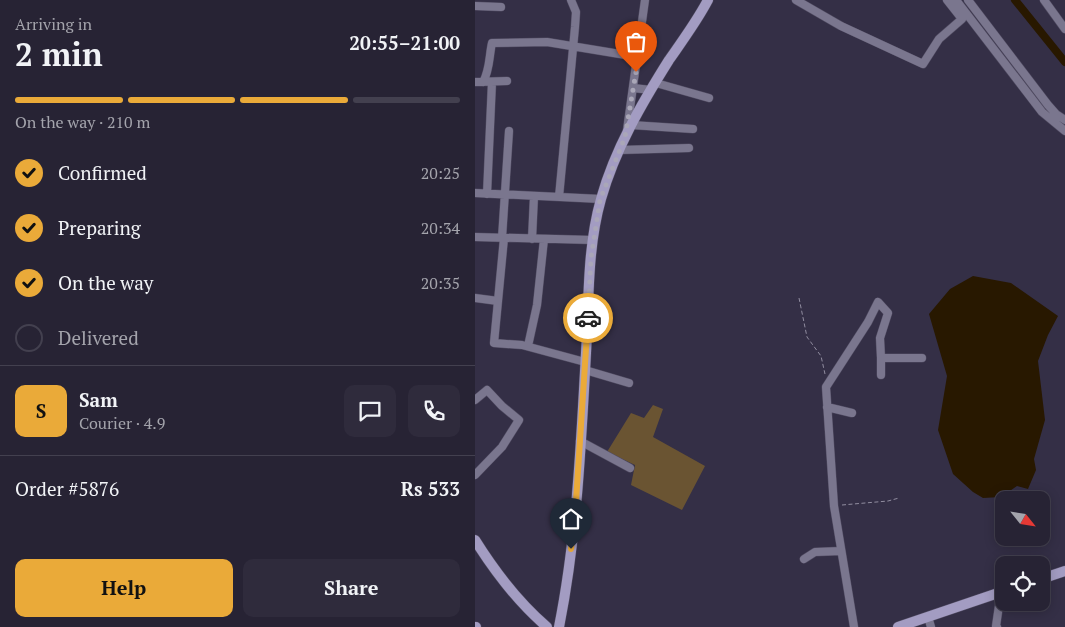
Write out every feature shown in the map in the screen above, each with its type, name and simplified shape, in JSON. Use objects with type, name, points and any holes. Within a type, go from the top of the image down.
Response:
[{"type":"street","points":[[559,197],[574,45],[576,12],[571,0]]},
{"type":"street","points":[[625,137],[645,0]]},
{"type":"street","points":[[559,627],[575,517],[591,258],[601,199],[631,125],[653,86],[708,0]]},
{"type":"street","points":[[796,0],[841,26],[923,64],[939,39],[962,19],[947,0]]},
{"type":"street","points":[[956,0],[1042,112],[1065,131]]},
{"type":"street","points":[[968,0],[1048,105],[1065,120]]},
{"type":"street","points":[[1044,0],[1065,29]]},
{"type":"street","points":[[475,6],[501,7]]},
{"type":"street","points":[[487,194],[483,82],[488,74],[491,43],[547,42],[638,57]]},
{"type":"street","points":[[483,82],[507,81]]},
{"type":"street","points":[[633,88],[653,86],[709,98]]},
{"type":"street","points":[[631,125],[693,129]]},
{"type":"street","points":[[509,131],[503,238],[494,343],[528,346],[629,383]]},
{"type":"street","points":[[620,150],[689,148]]},
{"type":"street","points":[[475,193],[601,199]]},
{"type":"street","points":[[532,239],[534,196]]},
{"type":"street","points":[[475,237],[593,240]]},
{"type":"street","points":[[528,346],[537,305],[544,239]]},
{"type":"street","points":[[475,298],[498,301]]},
{"type":"street","points":[[854,627],[834,506],[826,387],[868,322],[878,302],[888,312],[880,338],[881,375]]},
{"type":"street","points":[[881,358],[922,358]]},
{"type":"street","points":[[475,400],[487,390],[519,420],[502,446],[475,475]]},
{"type":"street","points":[[827,407],[852,413]]},
{"type":"street","points":[[580,441],[630,468]]},
{"type":"street","points":[[475,540],[513,593],[547,627]]},
{"type":"street","points":[[804,559],[815,552],[841,551]]},
{"type":"street","points":[[1050,575],[1065,571]]},
{"type":"street","points":[[898,627],[929,622],[995,594]]},
{"type":"street","points":[[997,627],[999,611]]},
{"type":"path","points":[[799,298],[807,337],[821,356],[826,387]]},
{"type":"path","points":[[834,506],[888,501],[899,498]]},
{"type":"shaded area","points":[[973,276],[1011,283],[1058,316],[1038,361],[1045,420],[1034,459],[1036,470],[1028,489],[1017,486],[1010,491],[995,491],[995,497],[983,498],[973,492],[953,474],[938,430],[947,376],[929,314],[950,289]]},
{"type":"shaded area","points":[[653,405],[663,409],[653,437],[705,466],[682,510],[631,485],[635,465],[607,452],[631,413],[644,418]]},
{"type":"waterway","points":[[1015,0],[1065,62]]},
{"type":"way so far","points":[[588,318],[591,258],[600,200],[625,137],[636,72]]},
{"type":"route","points":[[571,549],[575,517],[588,318]]}]
